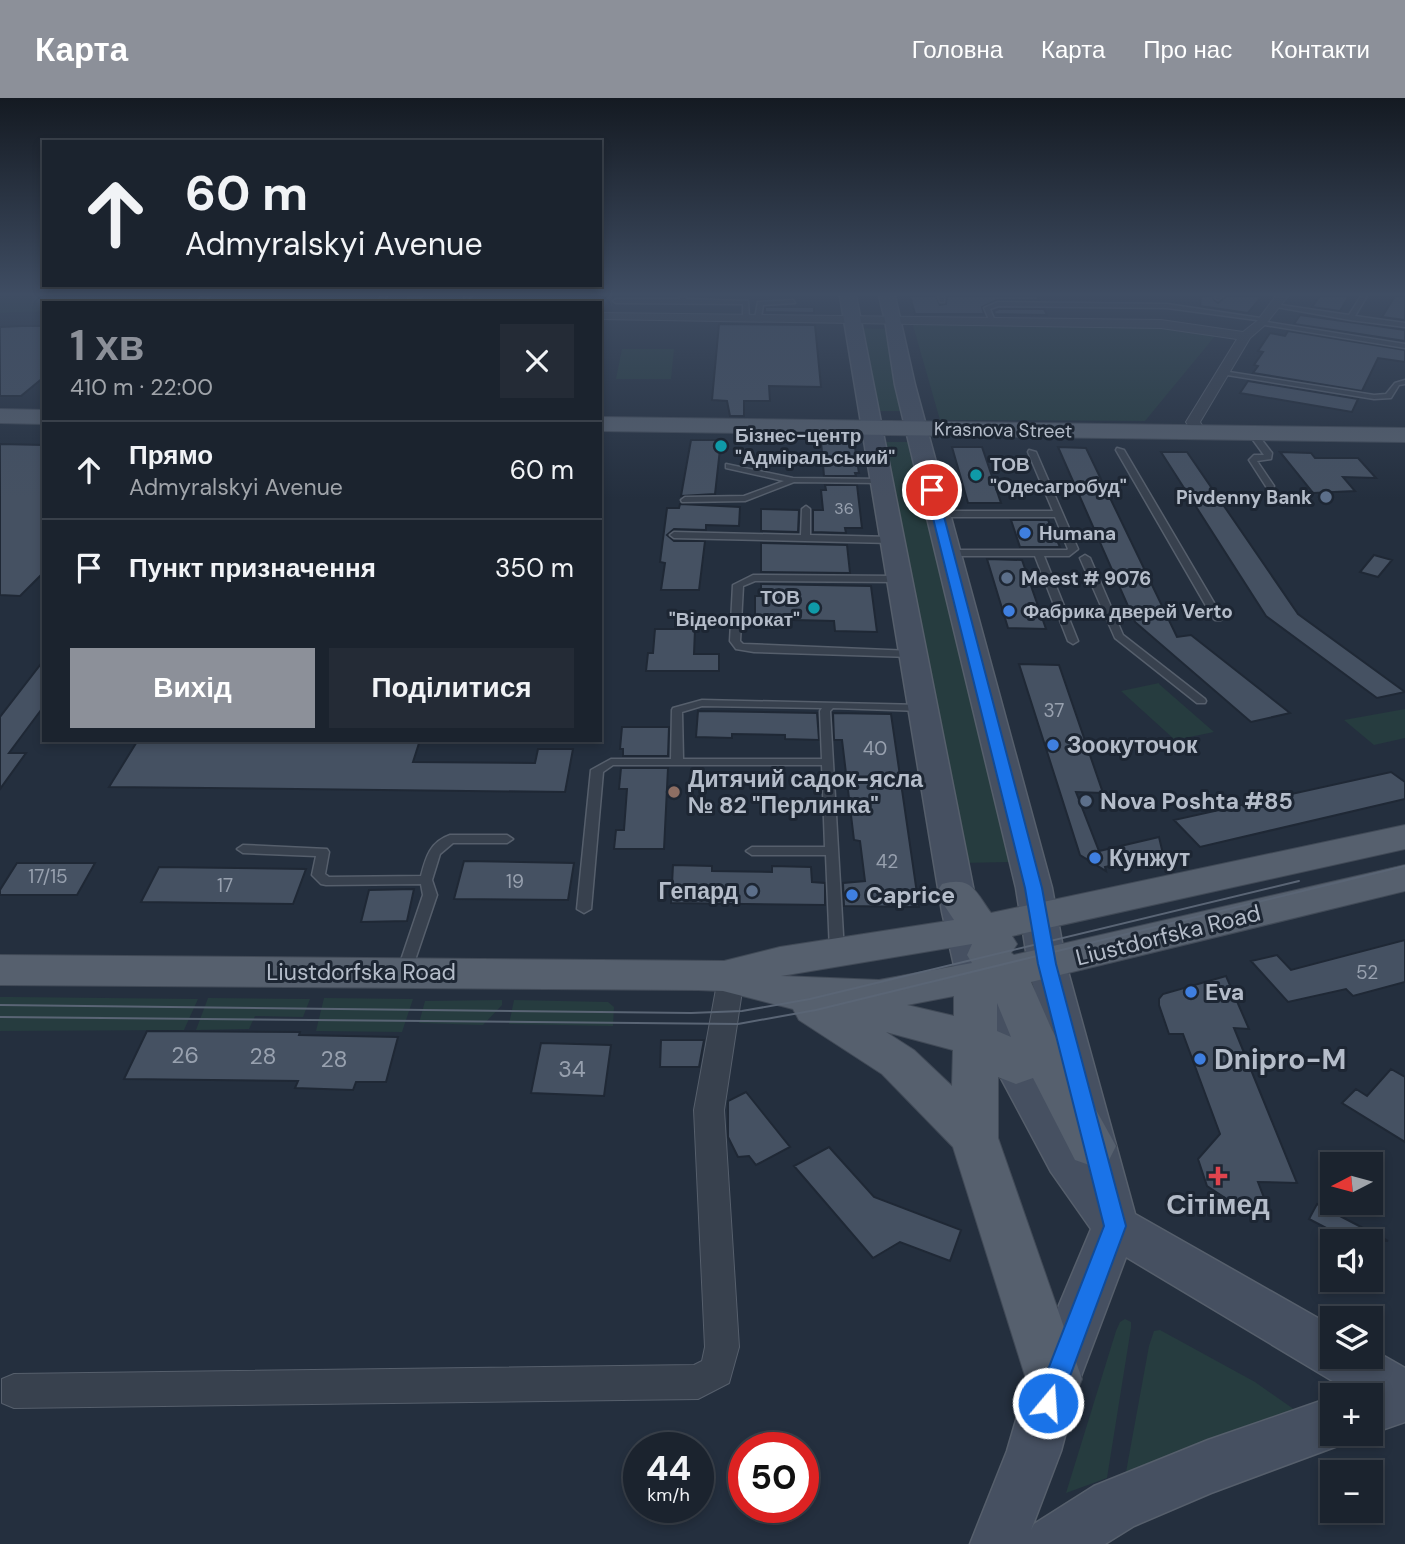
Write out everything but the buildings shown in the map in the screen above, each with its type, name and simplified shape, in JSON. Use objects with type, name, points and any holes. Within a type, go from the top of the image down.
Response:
[{"type":"main road","points":[[860,363],[922,708],[967,918],[1016,970],[1030,1030],[1092,1146],[1115,1226],[1055,1379],[1034,1451],[998,1544]]},
{"type":"main road","points":[[901,363],[1040,917],[1016,970],[974,1040],[974,1138],[1055,1379]]},
{"type":"main road","points":[[0,416],[42,416]]},
{"type":"main road","name":"Krasnova Street","points":[[602,424],[1405,435]]},
{"type":"main road","name":"Liustdorfska Road","points":[[727,977],[967,918],[1040,917],[1405,837]]},
{"type":"main road","name":"Liustdorfska Road","points":[[0,970],[727,977],[789,994],[879,995],[1016,970],[1405,878]]},
{"type":"main road","points":[[1016,970],[1016,1067]]},
{"type":"main road","points":[[789,994],[954,1032],[996,1049],[1016,1067],[1067,1159],[1115,1226],[1320,1346]]},
{"type":"main road","points":[[789,994],[898,1062],[974,1138]]},
{"type":"main road","points":[[1359,1369],[1405,1396]]},
{"type":"main road","points":[[1383,1404],[1405,1396]]},
{"type":"main road","points":[[1054,1544],[1114,1506],[1208,1467],[1320,1427]]},
{"type":"street","points":[[1199,432],[1192,423],[1229,363]]},
{"type":"street","points":[[14,1391],[698,1382],[717,1371],[722,1347],[709,1110],[727,977]]},
{"type":"lane","points":[[1223,373],[1374,397],[1388,396],[1397,384],[1405,382]]},
{"type":"lane","points":[[1252,433],[1268,453],[1268,457],[1257,457],[1253,460],[1270,486]]},
{"type":"lane","points":[[1120,450],[1218,618]]},
{"type":"lane","points":[[948,553],[1069,553],[1073,549],[1032,452]]},
{"type":"lane","points":[[729,466],[793,480],[881,481]]},
{"type":"lane","points":[[685,500],[745,498],[793,480]]},
{"type":"lane","points":[[805,538],[806,509]]},
{"type":"lane","points":[[938,514],[1058,513]]},
{"type":"lane","points":[[674,536],[892,540]]},
{"type":"lane","points":[[1038,553],[1073,641]]},
{"type":"lane","points":[[1085,558],[1119,636],[1201,701]]},
{"type":"lane","points":[[899,579],[753,578],[742,581],[738,585],[735,640],[740,647],[754,649],[912,654]]},
{"type":"lane","points":[[677,762],[677,710],[702,703],[922,708]]},
{"type":"lane","points":[[830,705],[825,711],[837,952]]},
{"type":"lane","points":[[584,909],[597,770],[611,762],[827,762]]},
{"type":"lane","points":[[404,972],[430,895],[426,880],[434,852],[450,839],[508,839]]},
{"type":"lane","points":[[243,849],[323,852],[318,875],[327,881],[426,880]]},
{"type":"lane","points":[[752,851],[832,851]]},
{"type":"green space","points":[[619,363],[673,363],[671,379],[616,379]]},
{"type":"green space","points":[[863,363],[894,363],[904,411],[872,411]]},
{"type":"green space","points":[[924,363],[1192,363],[1145,421],[940,420]]},
{"type":"green space","points":[[877,442],[911,442],[1011,862],[959,863]]},
{"type":"green space","points":[[1159,683],[1214,732],[1175,740],[1121,691]]},
{"type":"green space","points":[[1405,709],[1405,738],[1374,745],[1344,720]]},
{"type":"green space","points":[[0,997],[198,999],[184,1030],[0,1031]]},
{"type":"green space","points":[[208,998],[310,999],[303,1017],[255,1016],[249,1029],[196,1030]]},
{"type":"green space","points":[[324,998],[413,999],[402,1032],[316,1031]]},
{"type":"green space","points":[[502,1000],[502,1005],[483,1025],[419,1023],[425,1001]]},
{"type":"green space","points":[[514,1000],[608,1002],[614,1007],[613,1026],[509,1024]]},
{"type":"green space","points":[[1125,1319],[1131,1322],[1131,1328],[1107,1478],[1066,1493],[1116,1331],[1120,1322]]},
{"type":"green space","points":[[1160,1330],[1255,1382],[1295,1410],[1126,1472],[1149,1346],[1154,1331]]},
{"type":"tram line","points":[[0,1017],[738,1024],[816,1010],[1405,866]]},
{"type":"tram line","points":[[0,1005],[691,1013],[742,1011],[810,999],[1299,881]]},
{"type":"place","name":"Бізнес-центр \"Адміральський\"","points":[[721,446]]},
{"type":"place","name":"ТОВ \"Одесагробуд\"","points":[[976,475]]},
{"type":"place","name":"Pivdenny Bank","points":[[1326,497]]},
{"type":"place","name":"Humana","points":[[1025,533]]},
{"type":"place","name":"Meest # 9076","points":[[1007,578]]},
{"type":"place","name":"ТОВ \"Відеопрокат\"","points":[[814,608]]},
{"type":"place","name":"Фабрика дверей Verto","points":[[1009,611]]},
{"type":"place","name":"Зоокуточок","points":[[1053,745]]},
{"type":"place","name":"Дитячий садок-ясла № 82 \"Перлинка\"","points":[[674,792]]},
{"type":"place","name":"Nova Poshta #85","points":[[1086,801]]},
{"type":"place","name":"Кунжут","points":[[1095,858]]},
{"type":"place","name":"Гепард","points":[[752,891]]},
{"type":"place","name":"Caprice","points":[[852,895]]},
{"type":"place","name":"Eva","points":[[1191,992]]},
{"type":"place","name":"Dnipro-M","points":[[1200,1059]]},
{"type":"place","name":"Сітімед","points":[[1218,1176]]},
{"type":"route","points":[[932,490],[1034,888],[1047,964],[1092,1146],[1115,1226],[1048,1403]]}]
